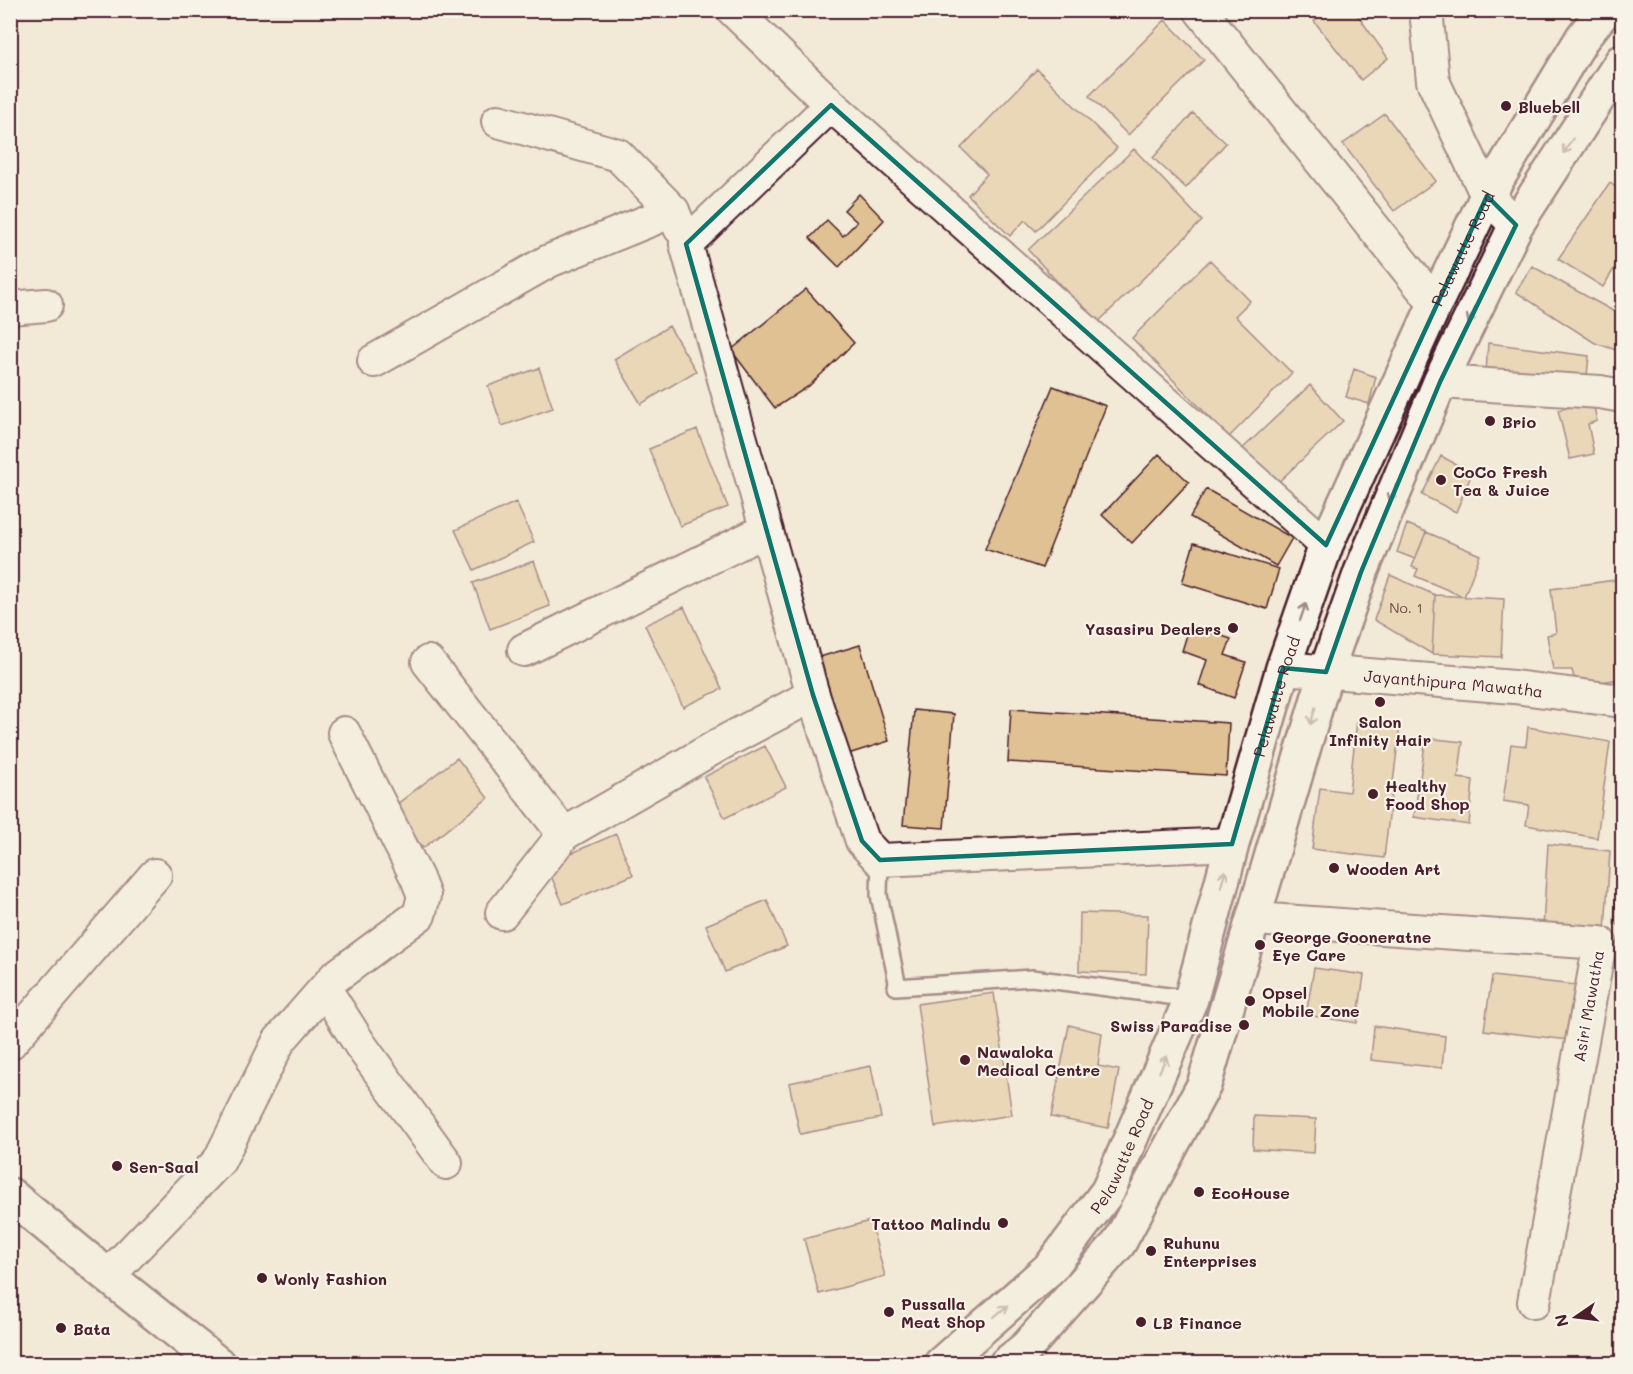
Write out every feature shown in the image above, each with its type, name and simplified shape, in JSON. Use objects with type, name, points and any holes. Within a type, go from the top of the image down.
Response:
[{"type":"main road","name":"Pelawatte Road","points":[[941,1364],[1051,1267],[1108,1191],[1191,999],[1232,844],[1283,668],[1326,545],[1435,304],[1487,196],[1583,37],[1605,10]]},
{"type":"main road","points":[[1006,1364],[1026,1348],[1119,1243],[1204,1085],[1326,672],[1360,572],[1440,382],[1516,225],[1623,61]]},
{"type":"main road","points":[[10,1195],[206,1360]]},
{"type":"street","points":[[733,10],[831,105],[1326,545]]},
{"type":"street","points":[[1200,10],[1435,304]]},
{"type":"street","points":[[1426,10],[1433,81],[1487,196],[1516,225]]},
{"type":"street","points":[[686,244],[831,105]]},
{"type":"street","points":[[498,121],[618,155],[673,212],[686,244],[813,695],[862,841],[880,860],[1232,844]]},
{"type":"street","points":[[374,361],[549,261],[673,212]]},
{"type":"street","points":[[10,308],[46,305]]},
{"type":"street","points":[[1440,382],[1600,392],[1623,396]]},
{"type":"street","points":[[524,650],[766,530]]},
{"type":"street","points":[[428,662],[564,834]]},
{"type":"street","name":"Jayanthipura Mawatha","points":[[1283,668],[1514,687],[1623,701]]},
{"type":"street","points":[[502,913],[564,834],[724,742],[813,695]]},
{"type":"street","points":[[108,1276],[219,1161],[279,1041],[335,977],[419,915],[424,896],[417,878],[344,733]]},
{"type":"street","points":[[10,1042],[155,875]]},
{"type":"street","name":"Asiri Mawatha","points":[[1254,919],[1600,943],[1534,1302]]},
{"type":"street","points":[[325,989],[361,1046],[446,1163]]},
{"type":"lane","points":[[880,860],[879,895],[897,981],[896,987],[1032,978],[1191,999]]},
{"type":"highlighted area","points":[[831,105],[1326,545],[1487,196],[1516,225],[1440,382],[1361,572],[1326,672],[1283,668],[1232,844],[880,860],[862,841],[813,695],[686,244]]},
{"type":"building","points":[[1327,10],[1354,10],[1388,58],[1361,80],[1314,21]]},
{"type":"building","points":[[1165,20],[1204,60],[1128,135],[1089,96]]},
{"type":"building","points":[[1037,69],[1117,148],[1036,231],[1025,220],[1010,236],[968,195],[987,174],[961,148]]},
{"type":"building","points":[[1193,113],[1226,143],[1186,188],[1153,158]]},
{"type":"building","points":[[1385,114],[1436,181],[1394,211],[1343,144]]},
{"type":"building","points":[[1134,149],[1202,221],[1088,332],[1057,300],[1066,291],[1028,250]]},
{"type":"building","points":[[1610,183],[1622,191],[1622,256],[1603,287],[1558,259]]},
{"type":"building","points":[[859,194],[884,220],[839,267],[810,238],[827,220],[843,236],[857,222],[844,210]]},
{"type":"building","points":[[1210,260],[1250,301],[1235,316],[1292,373],[1229,437],[1132,338]]},
{"type":"building","points":[[1532,266],[1622,316],[1622,352],[1595,343],[1516,292]]},
{"type":"building","points":[[806,289],[854,343],[809,386],[775,408],[731,350]]},
{"type":"building","points":[[669,326],[696,371],[641,404],[614,359]]},
{"type":"building","points":[[1488,343],[1589,356],[1586,385],[1486,372]]},
{"type":"building","points":[[539,368],[553,408],[502,426],[488,386]]},
{"type":"building","points":[[1354,369],[1376,377],[1369,404],[1346,397]]},
{"type":"building","points":[[1310,385],[1343,421],[1272,488],[1239,452]]},
{"type":"building","points":[[1053,386],[1106,406],[1042,568],[985,549]]},
{"type":"building","points":[[1593,402],[1597,421],[1588,424],[1594,454],[1570,459],[1558,410]]},
{"type":"building","points":[[697,429],[728,507],[680,526],[649,449]]},
{"type":"building","points":[[1159,454],[1189,482],[1132,543],[1102,515]]},
{"type":"building","points":[[1441,456],[1472,473],[1456,512],[1422,495]]},
{"type":"building","points":[[1206,489],[1292,538],[1276,566],[1190,517]]},
{"type":"building","points":[[516,502],[534,542],[474,570],[455,530]]},
{"type":"building","points":[[1407,524],[1426,532],[1415,559],[1397,552]]},
{"type":"building","points":[[1426,532],[1480,555],[1464,597],[1415,576],[1418,569],[1412,567]]},
{"type":"building","points":[[1194,543],[1279,569],[1267,609],[1182,583]]},
{"type":"building","points":[[1622,559],[1622,579],[1619,560]]},
{"type":"building","points":[[534,561],[550,606],[490,629],[473,583]]},
{"type":"building","points":[[1390,575],[1435,595],[1432,654],[1374,620]]},
{"type":"building","points":[[1622,579],[1622,679],[1576,685],[1572,670],[1553,670],[1547,635],[1556,633],[1551,589]]},
{"type":"building","points":[[1435,595],[1504,599],[1501,657],[1432,654]]},
{"type":"building","points":[[684,607],[722,689],[683,707],[645,625]]},
{"type":"building","points":[[1190,625],[1231,639],[1225,655],[1246,662],[1234,698],[1199,685],[1207,660],[1182,651]]},
{"type":"building","points":[[860,645],[889,741],[842,756],[813,659]]},
{"type":"building","points":[[1011,709],[1229,723],[1226,776],[1008,762]]},
{"type":"building","points":[[914,710],[954,714],[944,828],[903,825]]},
{"type":"building","points":[[1357,720],[1400,725],[1384,858],[1312,849],[1320,788],[1349,792]]},
{"type":"building","points":[[1528,727],[1610,742],[1597,838],[1526,825],[1529,805],[1503,801],[1511,744],[1526,746]]},
{"type":"building","points":[[1426,738],[1463,742],[1458,778],[1473,780],[1469,825],[1414,817]]},
{"type":"building","points":[[765,746],[786,787],[725,818],[704,777]]},
{"type":"building","points":[[457,758],[488,798],[423,848],[392,808]]},
{"type":"building","points":[[616,834],[633,875],[563,904],[546,864]]},
{"type":"building","points":[[1548,844],[1610,851],[1605,931],[1543,927]]},
{"type":"building","points":[[1620,845],[1622,845],[1622,925],[1614,924]]},
{"type":"building","points":[[767,900],[787,946],[725,972],[706,925]]},
{"type":"building","points":[[1080,913],[1148,915],[1146,974],[1079,971]]},
{"type":"building","points":[[1314,968],[1364,975],[1357,1023],[1306,1015]]},
{"type":"building","points":[[1492,976],[1575,985],[1569,1040],[1484,1030]]},
{"type":"building","name":"Nawaloka Medical Centre","points":[[994,993],[1012,1115],[935,1127],[917,1004]]},
{"type":"building","points":[[1069,1025],[1102,1033],[1098,1066],[1119,1070],[1108,1128],[1051,1117]]},
{"type":"building","points":[[1374,1026],[1445,1036],[1442,1068],[1371,1060]]},
{"type":"building","points":[[871,1066],[881,1118],[800,1134],[789,1083]]},
{"type":"building","points":[[1254,1116],[1316,1119],[1314,1153],[1253,1149]]},
{"type":"building","points":[[870,1221],[885,1276],[819,1294],[804,1239]]},
{"type":"place","name":"Bluebell","points":[[1506,106]]},
{"type":"place","name":"Brio","points":[[1490,421]]},
{"type":"place","name":"CoCo Fresh Tea & Juice","points":[[1441,480]]},
{"type":"place","name":"Yasasiru Dealers","points":[[1233,628]]},
{"type":"place","name":"Salon Infinity Hair","points":[[1380,702]]},
{"type":"place","name":"Healthy Food Shop","points":[[1373,794]]},
{"type":"place","name":"Wooden Art","points":[[1334,868]]},
{"type":"place","name":"George Gooneratne Eye Care","points":[[1260,945]]},
{"type":"place","name":"Opsel Mobile Zone","points":[[1250,1001]]},
{"type":"place","name":"Swiss Paradise","points":[[1244,1025]]},
{"type":"place","name":"Nawaloka Medical Centre","points":[[965,1060]]},
{"type":"place","name":"Sen-Saal","points":[[117,1166]]},
{"type":"place","name":"EcoHouse","points":[[1199,1192]]},
{"type":"place","name":"Tattoo Malindu","points":[[1003,1223]]},
{"type":"place","name":"Ruhunu Enterprises","points":[[1151,1251]]},
{"type":"place","name":"Wonly Fashion","points":[[262,1278]]},
{"type":"place","name":"Pussalla Meat Shop","points":[[889,1312]]},
{"type":"place","name":"LB Finance","points":[[1141,1322]]},
{"type":"place","name":"Bata","points":[[61,1328]]}]
